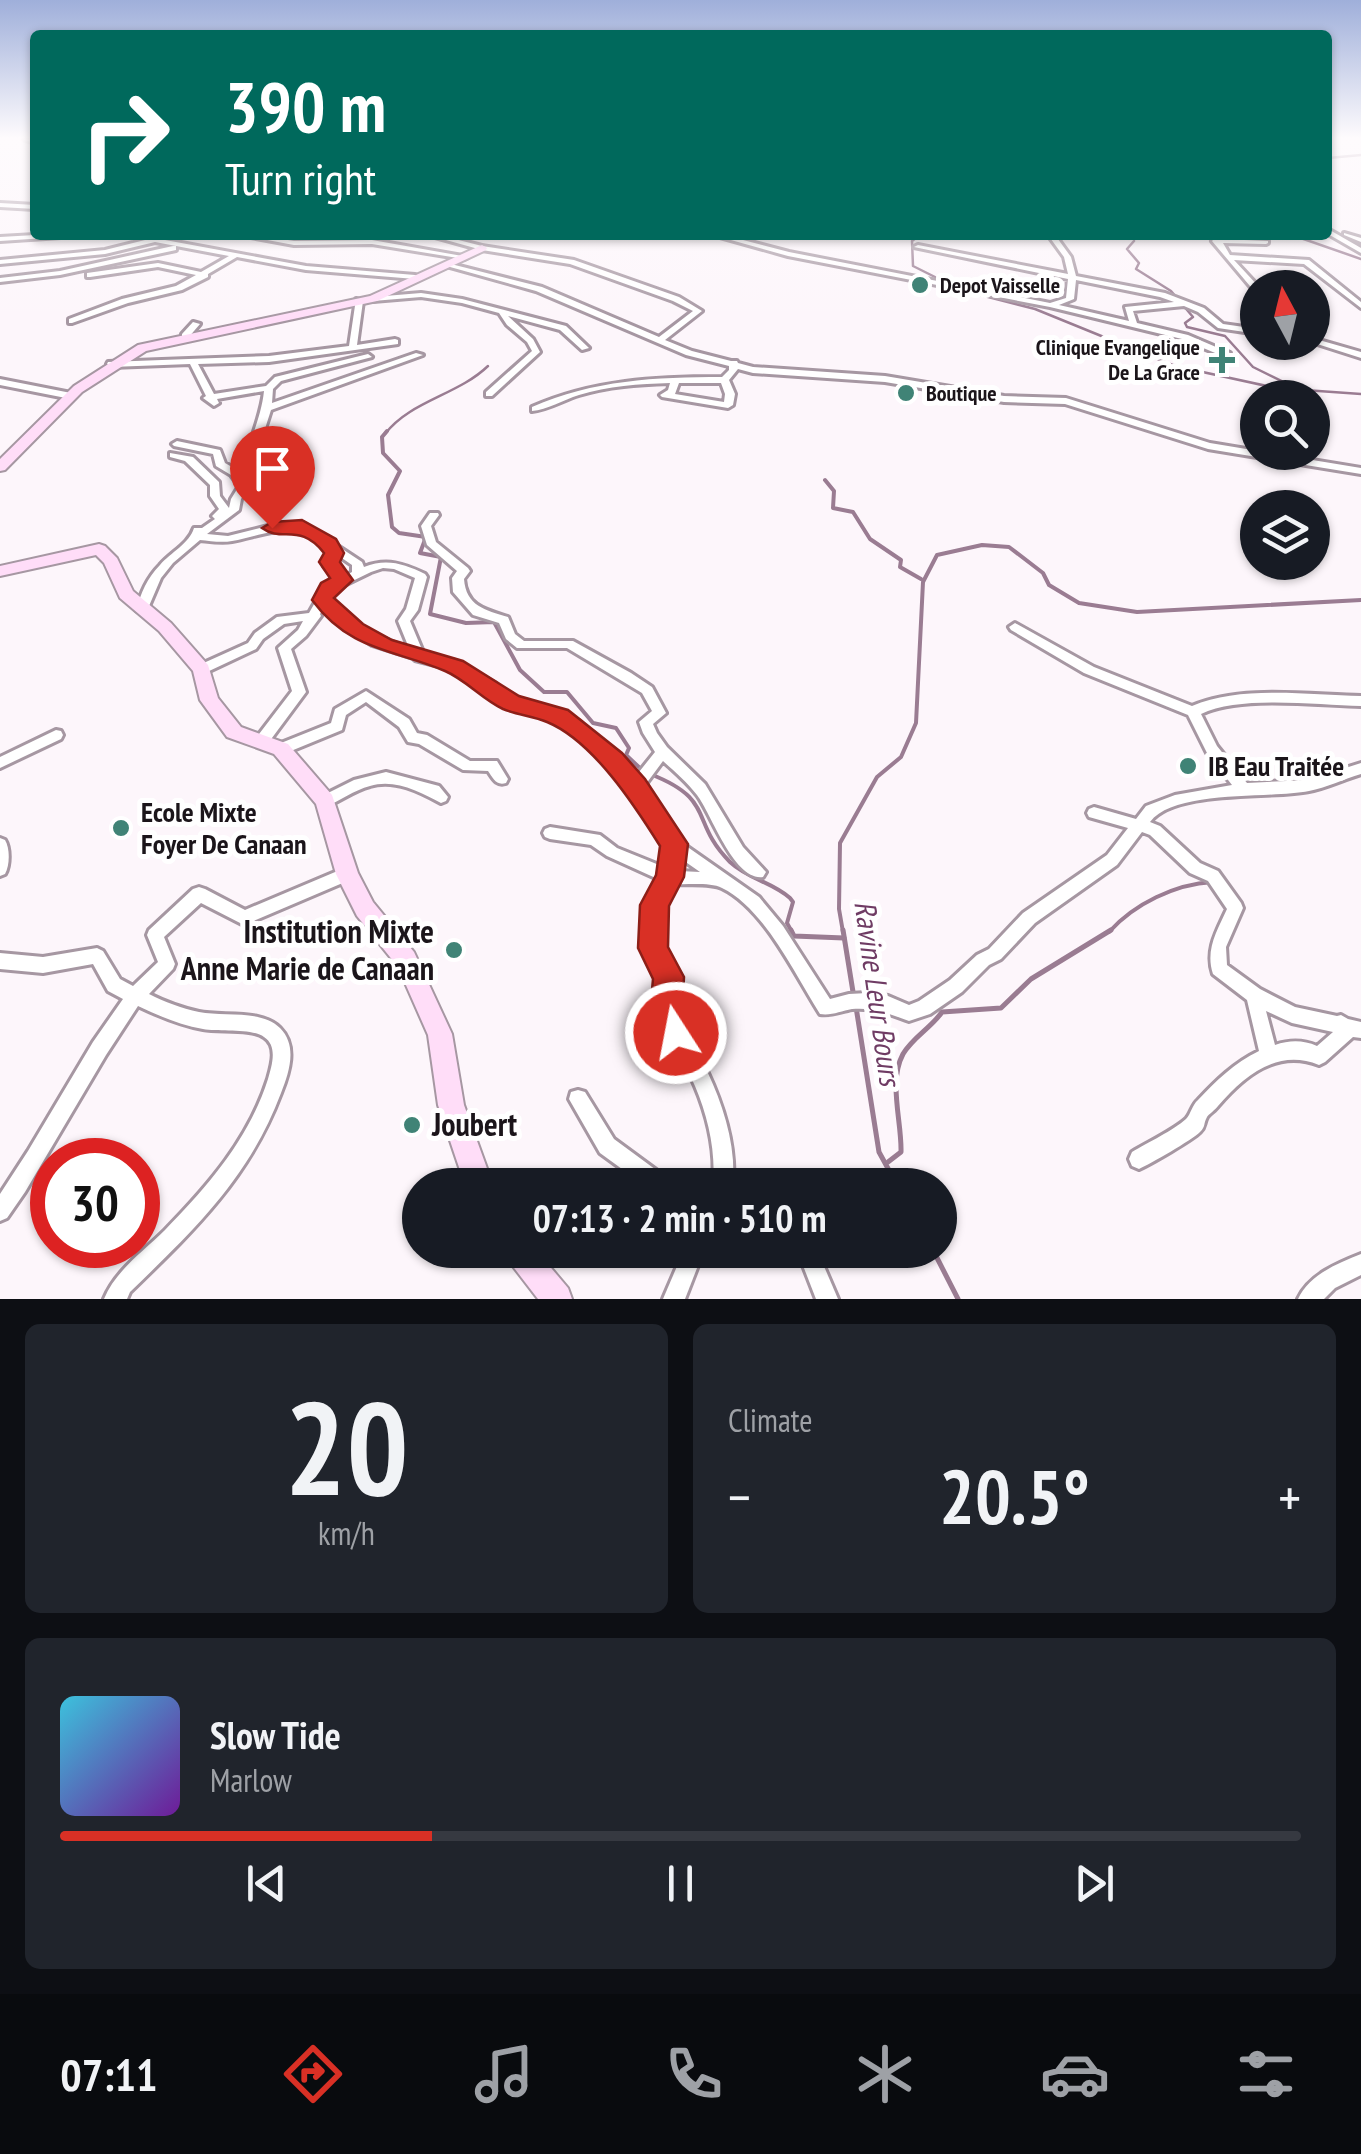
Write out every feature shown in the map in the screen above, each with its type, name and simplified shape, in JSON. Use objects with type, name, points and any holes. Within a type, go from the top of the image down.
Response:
[{"type":"street","points":[[0,205],[30,207]]},
{"type":"street","points":[[1332,233],[1361,251]]},
{"type":"street","points":[[0,239],[30,237]]},
{"type":"street","points":[[146,240],[306,268],[415,277]]},
{"type":"street","points":[[0,262],[73,257],[160,240]]},
{"type":"street","points":[[275,240],[372,242],[464,257]]},
{"type":"street","points":[[451,240],[571,262],[676,298],[698,311],[660,340]]},
{"type":"street","points":[[735,240],[1185,336],[1227,356]]},
{"type":"street","points":[[1050,305],[1070,299],[1074,278],[1072,264],[1055,240]]},
{"type":"street","points":[[1217,240],[1240,270]]},
{"type":"street","points":[[1241,240],[1266,242]]},
{"type":"street","points":[[0,280],[60,273],[180,246]]},
{"type":"street","points":[[353,345],[366,300],[482,248]]},
{"type":"street","points":[[918,248],[1183,304],[1221,326],[1240,329]]},
{"type":"street","points":[[72,321],[180,288],[236,255]]},
{"type":"street","points":[[1228,256],[1306,262],[1361,306]]},
{"type":"street","points":[[58,280],[158,265],[205,275]]},
{"type":"street","points":[[446,265],[538,289],[689,353],[760,371],[906,381],[1004,398],[1066,401],[1208,446],[1299,464],[1361,471]]},
{"type":"street","points":[[0,467],[71,396],[111,364],[142,348],[184,336],[366,300],[433,296],[563,328],[585,348]]},
{"type":"street","points":[[1134,324],[1128,309],[1183,304]]},
{"type":"street","points":[[489,394],[536,352],[533,341],[511,325],[502,312]]},
{"type":"street","points":[[184,336],[196,324]]},
{"type":"street","points":[[111,364],[301,355],[395,342]]},
{"type":"street","points":[[1330,345],[1361,355]]},
{"type":"street","points":[[324,351],[332,366]]},
{"type":"street","points":[[278,379],[278,366],[301,355]]},
{"type":"street","points":[[267,408],[419,356]]},
{"type":"street","points":[[193,362],[212,401],[268,388],[278,379],[368,357]]},
{"type":"street","points":[[535,409],[587,390],[675,380],[724,380],[734,371],[734,364]]},
{"type":"street","points":[[675,380],[672,392],[665,396],[728,405],[730,394],[724,380]]},
{"type":"street","points":[[0,382],[71,396]]},
{"type":"street","points":[[142,610],[148,584],[157,573],[197,536],[233,512],[267,408],[268,388]]},
{"type":"street","points":[[197,536],[204,521],[225,510],[215,496],[215,484],[175,449],[217,452],[220,464],[244,486]]},
{"type":"street","points":[[434,515],[426,526],[429,539],[448,562],[464,571],[458,578],[462,597],[477,612],[504,620],[515,642],[528,646],[569,644],[646,690],[659,713],[646,722],[649,733],[662,753],[702,789],[740,859],[758,872]]},
{"type":"street","points":[[197,536],[228,538],[302,526],[354,559],[358,574]]},
{"type":"street","points":[[329,544],[334,553],[329,562],[343,580]]},
{"type":"street","points":[[0,570],[100,549],[111,561],[126,594],[164,626],[202,670],[209,700],[234,732],[271,746],[326,801],[347,874],[365,909],[406,960],[440,1034],[450,1105],[473,1168]]},
{"type":"street","points":[[271,746],[299,692],[284,648],[316,615],[328,588],[388,563],[402,565],[421,577],[412,610],[404,621],[419,657]]},
{"type":"street","points":[[322,600],[376,642],[454,666],[490,686],[504,699],[566,720],[613,760],[643,777],[674,844],[754,902],[826,1008],[854,998],[888,1004],[913,1014],[994,954],[1029,918],[1112,860],[1151,810],[1174,800],[1242,789],[1308,786],[1361,768]]},
{"type":"street","points":[[202,670],[252,646],[281,620],[338,616]]},
{"type":"street","points":[[1015,628],[1089,670],[1192,712],[1212,749],[1242,789]]},
{"type":"street","points":[[271,746],[337,726],[340,712],[366,696],[404,723],[413,738],[422,738],[468,766],[492,764],[501,779]]},
{"type":"street","points":[[1192,712],[1206,704],[1233,704],[1247,698],[1361,701]]},
{"type":"street","points":[[0,763],[56,735]]},
{"type":"street","points":[[643,777],[662,753]]},
{"type":"street","points":[[326,801],[375,778],[434,790],[441,797]]},
{"type":"street","points":[[1094,813],[1155,830],[1195,868],[1214,876],[1228,902],[1236,908],[1218,948],[1219,968],[1254,995],[1292,1015],[1361,1030]]},
{"type":"street","points":[[550,833],[595,838],[612,852],[670,877],[722,880]]},
{"type":"street","points":[[0,844],[0,869]]},
{"type":"street","points":[[674,844],[670,877],[654,905],[653,948],[669,977],[665,989],[669,1022],[705,1091],[722,1147],[723,1168]]},
{"type":"street","points":[[0,1211],[35,1160],[107,1034],[167,964],[155,934],[199,894],[244,918],[347,874]]},
{"type":"street","points":[[0,961],[43,965],[96,956],[114,985],[136,996],[186,1020],[256,1024],[272,1032],[281,1045],[282,1063],[265,1116],[224,1184],[123,1284],[115,1299]]},
{"type":"street","points":[[1254,995],[1268,1057]]},
{"type":"street","points":[[1139,1159],[1195,1124],[1201,1108],[1210,1104],[1220,1088],[1246,1067],[1304,1047],[1319,1056],[1346,1032],[1341,1023]]},
{"type":"street","points":[[578,1099],[607,1146],[637,1168]]},
{"type":"street","points":[[1309,1299],[1328,1281],[1361,1264]]},
{"type":"street","points":[[532,1268],[557,1299]]},
{"type":"street","points":[[674,1299],[687,1268]]},
{"type":"street","points":[[814,1268],[827,1299]]},
{"type":"waterway","points":[[913,240],[913,266],[949,284]]},
{"type":"waterway","name":"Ravine Leur Bours","points":[[1306,240],[1361,259]]},
{"type":"waterway","points":[[1134,241],[1127,249],[1139,263],[1136,269],[1171,291],[1193,317],[1185,323],[1187,327],[1225,336],[1253,367],[1280,380]]},
{"type":"waterway","points":[[957,289],[1035,309],[1175,366],[1240,380]]},
{"type":"waterway","points":[[385,434],[407,414],[488,366]]},
{"type":"waterway","points":[[1330,392],[1361,394]]},
{"type":"waterway","points":[[387,431],[382,437],[383,453],[400,471],[388,495],[392,527],[399,533],[426,537],[420,553],[441,557],[430,614],[466,623],[494,622],[520,670],[544,692],[567,692],[593,723],[616,728],[629,748],[626,755],[642,770]]},
{"type":"waterway","points":[[825,480],[834,491],[833,508],[853,512],[870,539],[901,560],[900,567],[921,579]]},
{"type":"waterway","name":"Ravine Leur Bours","points":[[843,932],[839,909],[840,843],[877,777],[901,757],[916,723],[923,582],[937,555],[982,545],[1009,547],[1043,573],[1049,585],[1079,603],[1137,612],[1361,600]]},
{"type":"waterway","points":[[650,774],[694,802],[710,835],[730,862],[790,898],[793,902],[787,923],[792,932]]},
{"type":"waterway","points":[[1109,932],[1156,897],[1213,882]]},
{"type":"waterway","name":"Ravine Leur Bours","points":[[843,930],[854,998]]},
{"type":"waterway","points":[[888,1162],[901,1152],[896,1077],[903,1054],[912,1043],[942,1012],[1001,1008],[1031,979],[1111,930]]},
{"type":"waterway","points":[[792,932],[794,936],[844,938]]},
{"type":"waterway","name":"Ravine Leur Bours","points":[[856,1007],[879,1152],[888,1168]]},
{"type":"waterway","name":"Ravine Leur Bours","points":[[942,1268],[958,1299]]},
{"type":"place","name":"Depot Vaisselle","points":[[920,285]]},
{"type":"place","name":"Clinique Evangelique De La Grace","points":[[1222,360]]},
{"type":"place","name":"Boutique","points":[[906,393]]},
{"type":"place","name":"IB Eau Traitée","points":[[1188,766]]},
{"type":"place","name":"Ecole Mixte Foyer De Canaan","points":[[121,828]]},
{"type":"place","name":"Institution Mixte Anne Marie de Canaan","points":[[454,950]]},
{"type":"place","name":"Joubert","points":[[412,1125]]},
{"type":"route","points":[[272,528],[302,526],[329,544],[334,553],[329,562],[334,574],[343,580],[328,588],[322,600],[356,629],[384,646],[454,666],[511,702],[560,716],[613,760],[636,786],[674,844],[675,861],[670,877],[654,905],[653,948],[669,977],[666,1012],[676,1033]]}]
